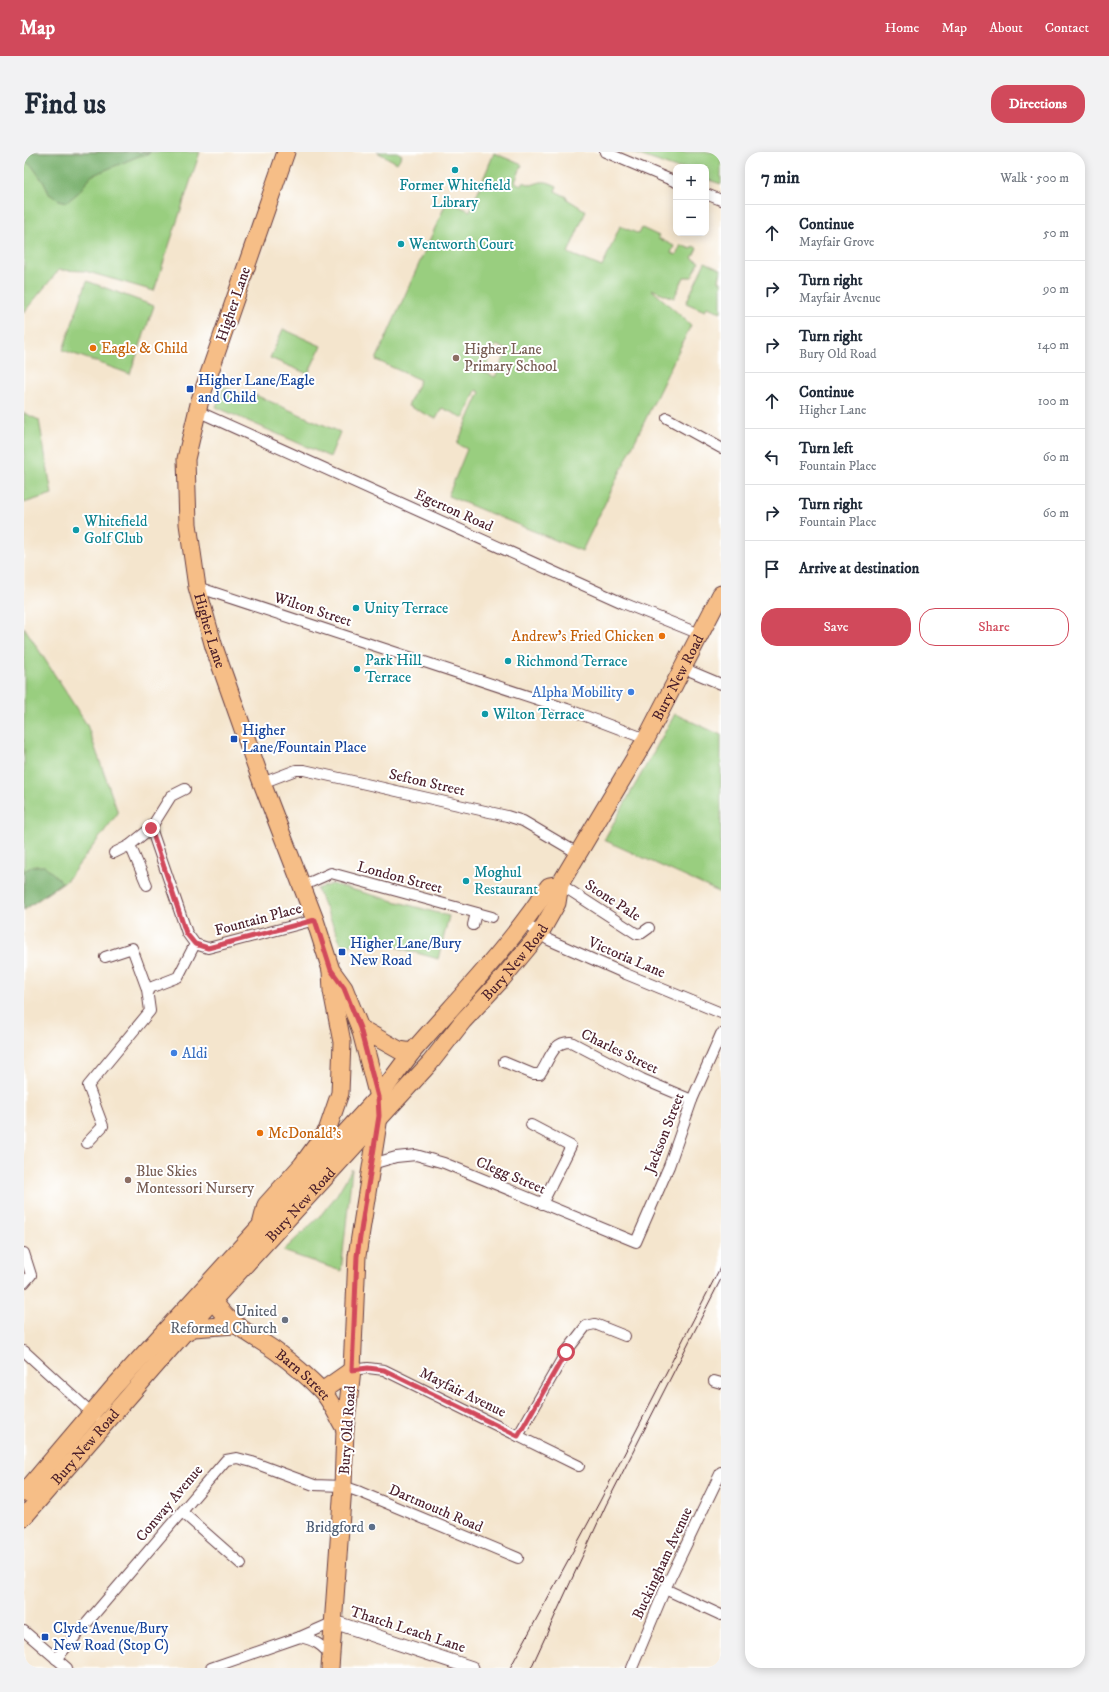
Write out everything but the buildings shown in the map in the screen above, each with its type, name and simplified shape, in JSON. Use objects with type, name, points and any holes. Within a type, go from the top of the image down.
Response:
[{"type":"main road","name":"Higher Lane","points":[[286,152],[197,411],[186,460],[188,524],[197,587],[214,647],[262,783],[315,920],[331,970],[344,988],[360,1028],[378,1097]]},
{"type":"main road","name":"Bury New Road","points":[[24,1493],[184,1333],[353,1147],[379,1116],[430,1063],[463,1021],[501,980],[540,933],[557,903],[560,884],[646,739],[721,594]]},
{"type":"main road","name":"Bury New Road","points":[[24,1517],[99,1419],[212,1278],[260,1229],[378,1097],[412,1052],[497,956],[524,923],[549,886],[560,884]]},
{"type":"main road","points":[[260,1229],[266,1205],[302,1166],[327,1131],[340,1093],[342,1042],[332,991],[331,970]]},
{"type":"main road","points":[[360,1028],[399,1050],[412,1052]]},
{"type":"main road","name":"Bury Old Road","points":[[331,1663],[343,1486],[345,1429],[352,1370],[357,1256],[379,1116],[378,1097]]},
{"type":"main road","name":"Barn Street","points":[[212,1278],[211,1288],[214,1299],[223,1314],[235,1325],[265,1343],[294,1364],[322,1391],[345,1429]]},
{"type":"main road","points":[[184,1333],[194,1328],[235,1325]]},
{"type":"main road","points":[[322,1391],[352,1370]]},
{"type":"street","points":[[605,152],[673,181]]},
{"type":"street","points":[[709,195],[721,200]]},
{"type":"street","name":"Egerton Road","points":[[197,411],[623,604],[700,634]]},
{"type":"street","points":[[667,418],[721,448]]},
{"type":"street","name":"Wilton Street","points":[[197,587],[567,709],[646,739]]},
{"type":"street","points":[[683,668],[721,684]]},
{"type":"street","name":"Sefton Street","points":[[262,783],[296,770],[304,770],[382,787],[523,821],[579,854]]},
{"type":"street","points":[[114,853],[130,845],[151,828],[171,796],[185,789]]},
{"type":"street","points":[[147,989],[178,977],[195,944],[186,933],[151,828]]},
{"type":"street","points":[[130,845],[147,885]]},
{"type":"street","name":"London Street","points":[[302,886],[331,873],[492,917]]},
{"type":"street","name":"Stone Pale","points":[[560,884],[630,931],[637,934],[642,933],[649,928]]},
{"type":"street","points":[[473,925],[476,913]]},
{"type":"street","name":"Fountain Place","points":[[195,944],[208,948],[315,920]]},
{"type":"street","name":"Victoria Lane","points":[[524,923],[550,940],[626,974],[721,1013]]},
{"type":"street","points":[[87,1143],[103,1126],[88,1086],[150,1010],[147,989],[132,948],[105,957]]},
{"type":"street","name":"Jackson Street","points":[[636,1242],[669,1166],[692,1100],[721,1034]]},
{"type":"street","name":"Charles Street","points":[[504,1062],[533,1074],[540,1074],[556,1046],[562,1042],[571,1042],[642,1079],[692,1100]]},
{"type":"street","points":[[531,1125],[571,1146],[542,1204]]},
{"type":"street","name":"Clegg Street","points":[[372,1164],[396,1157],[416,1155],[444,1163],[636,1242]]},
{"type":"street","points":[[24,1253],[27,1279]]},
{"type":"street","points":[[518,1436],[566,1352],[586,1326],[595,1324],[625,1336]]},
{"type":"street","points":[[24,1351],[99,1419]]},
{"type":"street","name":"Mayfair Avenue","points":[[352,1370],[368,1368],[384,1370],[579,1466]]},
{"type":"street","name":"Conway Avenue","points":[[56,1659],[226,1460],[237,1458],[252,1462],[314,1485],[343,1486]]},
{"type":"street","name":"Buckingham Avenue","points":[[632,1668],[665,1589],[721,1472]]},
{"type":"street","name":"Dartmouth Road","points":[[343,1486],[518,1558]]},
{"type":"street","points":[[182,1512],[241,1564]]},
{"type":"street","points":[[665,1589],[721,1615]]},
{"type":"street","points":[[212,1668],[334,1622]]},
{"type":"street","name":"Thatch Leach Lane","points":[[334,1622],[472,1668]]},
{"type":"street","points":[[24,1631],[67,1668]]},
{"type":"street","points":[[300,1636],[320,1644],[331,1663]]},
{"type":"green space","points":[[24,152],[200,152],[154,291],[85,271],[59,270],[24,312]]},
{"type":"green space","points":[[24,152],[150,152],[149,154],[139,156],[91,176],[79,192],[67,202],[59,200],[49,194],[44,183],[32,166],[24,161]]},
{"type":"green space","points":[[377,152],[397,152],[402,155],[397,163]]},
{"type":"green space","points":[[631,152],[721,152],[721,184],[709,180],[709,164],[673,164],[673,167]]},
{"type":"green space","name":"Higher Lane Primary School","points":[[494,153],[522,165],[515,182],[521,185],[523,182],[531,185],[544,182],[553,184],[557,186],[555,191],[567,197],[567,199],[586,211],[568,253],[602,267],[620,226],[639,234],[642,228],[659,236],[658,238],[674,246],[671,253],[676,255],[681,245],[691,249],[693,246],[697,248],[692,258],[699,262],[692,277],[684,277],[674,298],[651,289],[691,325],[582,551],[448,496],[467,449],[457,444],[480,392],[476,390],[464,418],[442,408],[436,419],[408,406],[420,380],[376,360],[447,201],[470,211]],"holes":[[[496,345],[508,350],[495,377],[484,372]]]},
{"type":"green space","points":[[705,262],[721,269],[719,281],[721,282],[721,312],[707,307],[705,311],[686,303]]},
{"type":"green space","points":[[87,281],[154,306],[130,374],[63,350]]},
{"type":"green space","points":[[283,329],[321,346],[308,374],[270,358]]},
{"type":"green space","points":[[224,387],[250,399],[253,394],[340,432],[330,457],[216,407]]},
{"type":"green space","name":"Whitefield Golf Club","points":[[24,413],[39,420],[52,494],[24,503]]},
{"type":"green space","points":[[24,627],[87,725],[118,813],[68,879],[24,910]]},
{"type":"green space","points":[[675,714],[721,735],[721,893],[604,840]]},
{"type":"green space","points":[[33,866],[45,866],[62,882],[24,910],[24,871]]},
{"type":"green space","points":[[332,884],[449,916],[438,959],[365,938],[343,948],[317,889]]},
{"type":"green space","points":[[352,1169],[341,1271],[283,1251],[320,1216],[336,1196]]},
{"type":"tram line","points":[[510,1668],[600,1501],[721,1266]]},
{"type":"tram line","points":[[531,1668],[606,1505],[721,1279]]},
{"type":"place","name":"Former Whitefield Library","points":[[455,170]]},
{"type":"place","name":"Wentworth Court","points":[[401,244]]},
{"type":"place","name":"Eagle & Child","points":[[93,348]]},
{"type":"place","name":"Higher Lane Primary School","points":[[456,358]]},
{"type":"place","name":"Higher Lane/Eagle and Child","points":[[190,389]]},
{"type":"place","name":"Whitefield Golf Club","points":[[76,530]]},
{"type":"place","name":"Unity Terrace","points":[[356,608]]},
{"type":"place","name":"Andrew's Fried Chicken","points":[[662,636]]},
{"type":"place","name":"Richmond Terrace","points":[[508,661]]},
{"type":"place","name":"Park Hill Terrace","points":[[357,669]]},
{"type":"place","name":"Alpha Mobility","points":[[631,692]]},
{"type":"place","name":"Wilton Terrace","points":[[485,714]]},
{"type":"place","name":"Higher Lane/Fountain Place","points":[[234,739]]},
{"type":"place","name":"Moghul Restaurant","points":[[466,881]]},
{"type":"place","name":"Higher Lane/Bury New Road","points":[[342,952]]},
{"type":"place","name":"Aldi","points":[[174,1053]]},
{"type":"place","name":"McDonald's","points":[[260,1133]]},
{"type":"place","name":"Blue Skies Montessori Nursery","points":[[128,1180]]},
{"type":"place","name":"United Reformed Church","points":[[285,1320]]},
{"type":"place","name":"Bridgford","points":[[372,1527]]},
{"type":"place","name":"Clyde Avenue/Bury New Road (Stop C)","points":[[45,1637]]},
{"type":"route","points":[[151,828],[186,933],[195,944],[208,948],[315,920],[331,970],[344,988],[360,1028],[378,1097],[379,1116],[357,1256],[352,1370],[368,1368],[384,1370],[518,1436],[525,1421],[566,1352]]}]
